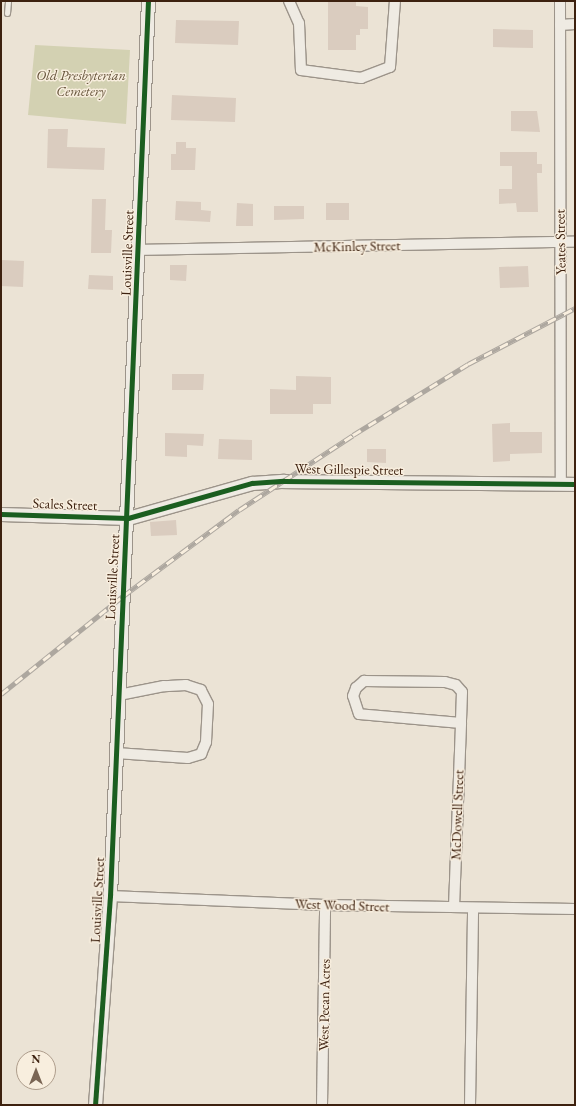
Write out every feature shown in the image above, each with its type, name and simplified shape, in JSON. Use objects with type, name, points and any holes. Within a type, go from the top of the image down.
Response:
[{"type":"street","name":"Louisville Street","points":[[95,1105],[110,896],[128,518],[148,1]]},
{"type":"street","points":[[289,1],[300,23],[301,70],[361,78],[390,67],[395,1]]},
{"type":"street","name":"Yeates Street","points":[[560,1],[559,242],[561,484]]},
{"type":"street","points":[[560,25],[575,24]]},
{"type":"street","name":"McKinley Street","points":[[139,250],[575,242]]},
{"type":"street","name":"West Gillespie Street","points":[[128,518],[252,483],[284,480],[575,484]]},
{"type":"street","name":"Scales Street","points":[[1,514],[128,518]]},
{"type":"street","name":"McDowell Street","points":[[454,907],[461,723],[462,692],[456,685],[445,682],[364,681],[356,688],[353,696],[359,714],[366,717],[461,723]]},
{"type":"street","points":[[116,753],[188,758],[201,754],[206,742],[208,704],[201,690],[186,686],[164,686],[119,695]]},
{"type":"street","name":"West Wood Street","points":[[110,896],[325,905],[575,909]]},
{"type":"street","name":"West Pecan Acres","points":[[322,1105],[325,905]]},
{"type":"street","points":[[470,1105],[473,908]]},
{"type":"lane","points":[[7,13],[8,1]]},
{"type":"green space","name":"Old Presbyterian Cemetery","points":[[35,45],[130,50],[126,124],[28,115]]},
{"type":"building","points":[[328,1],[356,1],[356,6],[368,7],[368,29],[360,29],[360,35],[356,35],[356,50],[328,50]]},
{"type":"building","points":[[176,20],[239,21],[238,45],[175,43]]},
{"type":"building","points":[[493,29],[533,30],[533,48],[493,47]]},
{"type":"building","points":[[172,95],[236,98],[235,122],[171,120]]},
{"type":"building","points":[[511,111],[537,111],[540,132],[511,131]]},
{"type":"building","points":[[48,129],[68,129],[67,147],[105,148],[104,170],[47,168]]},
{"type":"building","points":[[176,142],[186,142],[186,148],[196,148],[195,170],[171,170],[171,154],[176,154]]},
{"type":"building","points":[[500,152],[537,152],[537,164],[542,164],[542,173],[537,173],[538,212],[517,212],[516,203],[499,204],[499,189],[512,189],[512,166],[500,166]]},
{"type":"building","points":[[92,199],[106,199],[105,230],[112,230],[111,253],[91,253]]},
{"type":"building","points":[[176,201],[201,202],[201,210],[211,211],[210,222],[175,220]]},
{"type":"building","points":[[237,203],[253,204],[253,226],[236,226]]},
{"type":"building","points":[[326,203],[349,203],[349,220],[326,220]]},
{"type":"building","points":[[274,206],[304,206],[304,219],[274,220]]},
{"type":"building","points":[[1,260],[24,261],[23,287],[1,286]]},
{"type":"building","points":[[170,265],[187,265],[186,281],[170,280]]},
{"type":"building","points":[[528,266],[529,287],[500,288],[499,267]]},
{"type":"building","points":[[89,275],[113,276],[113,290],[88,289]]},
{"type":"building","points":[[172,374],[204,374],[203,390],[172,390]]},
{"type":"building","points":[[296,376],[331,377],[331,404],[313,404],[313,414],[270,414],[270,389],[296,390]]},
{"type":"building","points":[[510,423],[510,432],[542,432],[542,453],[510,454],[510,461],[493,462],[492,424]]},
{"type":"building","points":[[165,433],[204,434],[203,446],[187,445],[187,457],[165,456]]},
{"type":"building","points":[[219,439],[252,440],[252,460],[218,459]]},
{"type":"building","points":[[367,449],[386,449],[386,463],[367,462]]},
{"type":"building","points":[[176,520],[177,535],[151,536],[150,522]]},
{"type":"railway","points":[[1,694],[123,596],[239,510],[353,435],[468,364],[575,308]]},
{"type":"cycle path","points":[[95,1105],[110,896],[148,1]]},
{"type":"cycle path","points":[[1,514],[128,518],[252,483],[284,481],[575,484]]}]
